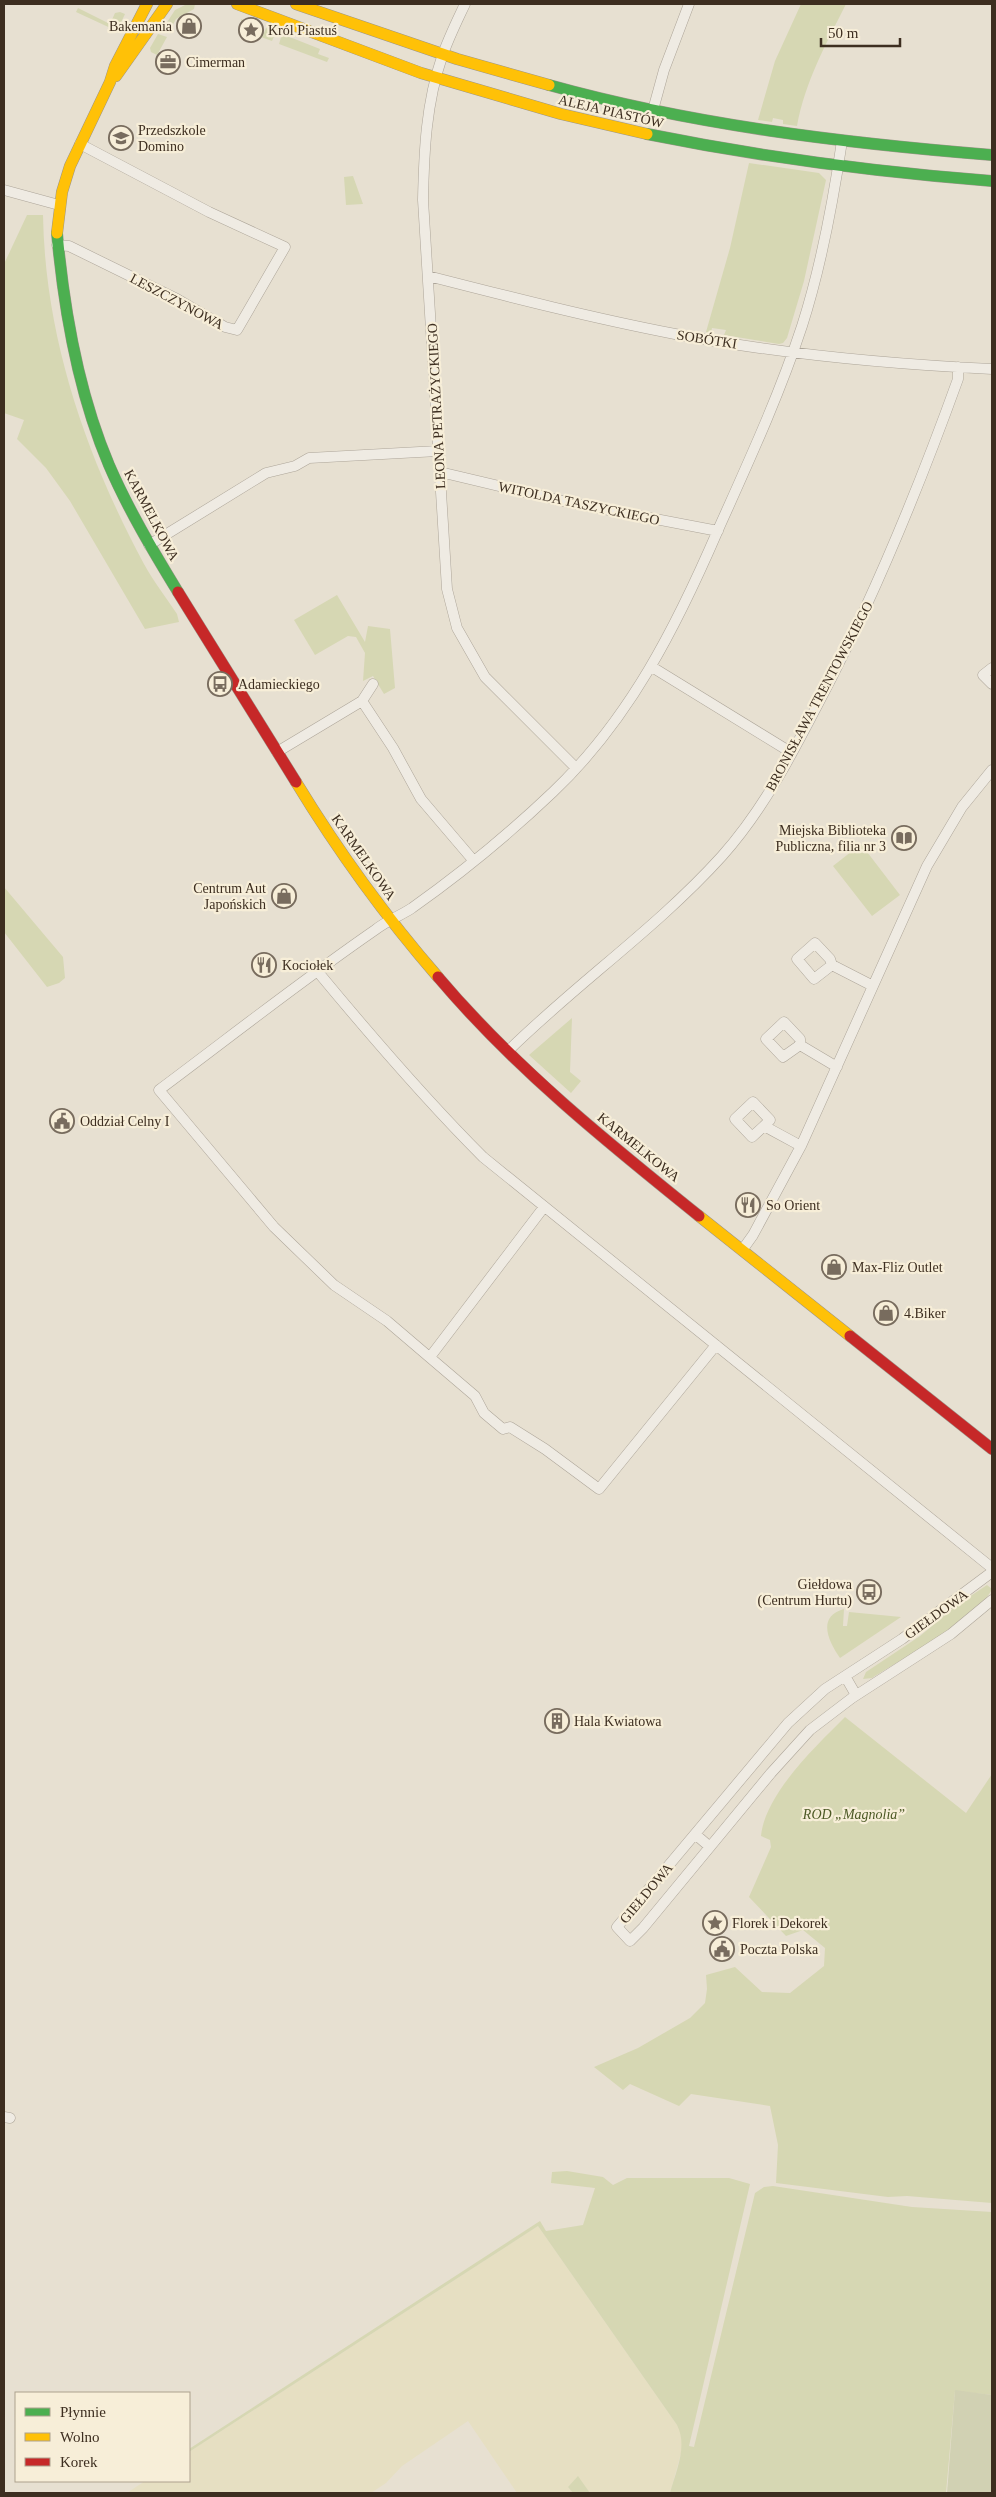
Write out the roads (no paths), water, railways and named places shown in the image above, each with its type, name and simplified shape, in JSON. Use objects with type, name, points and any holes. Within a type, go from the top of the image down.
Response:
[{"type":"street","name":"KARMELKOWA","points":[[110,82],[131,58],[167,4]]},
{"type":"street","name":"ALEJA PIASTÓW","points":[[237,4],[436,78],[561,115],[658,138],[838,168],[992,181]]},
{"type":"street","name":"ALEJA PIASTÓW","points":[[296,4],[443,55],[555,87],[653,110],[729,124],[842,141],[992,154]]},
{"type":"street","name":"LEONA PETRAŻYCKIEGO","points":[[465,4],[443,55],[436,78],[428,120],[424,157],[428,276],[447,589],[457,628],[484,677],[576,768]]},
{"type":"street","points":[[653,110],[664,70],[689,4]]},
{"type":"street","name":"KARMELKOWA","points":[[144,6],[65,179],[59,205],[57,245],[68,320],[82,386],[109,464],[149,545],[323,826],[390,921],[448,989],[508,1051],[622,1154],[992,1449]]},
{"type":"street","points":[[716,1345],[599,1490],[545,1449],[510,1427],[503,1428],[484,1414],[475,1396],[430,1357],[387,1321],[334,1285],[274,1227],[158,1090],[375,929],[414,907],[473,860],[553,792],[617,720],[652,668],[718,531],[759,438],[804,316],[838,168],[842,141]]},
{"type":"street","name":"LESZCZYNOWA","points":[[57,245],[69,246],[177,299],[225,327],[237,330],[285,247],[209,212],[80,144]]},
{"type":"street","points":[[4,190],[59,205]]},
{"type":"street","name":"SOBÓTKI","points":[[428,276],[562,310],[677,334],[792,352],[992,369]]},
{"type":"street","name":"BRONISŁAWA TRENTOWSKIEGO","points":[[508,1051],[686,893],[723,854],[770,792],[839,664],[898,537],[958,379],[958,367]]},
{"type":"street","points":[[149,545],[266,473],[295,466],[309,458],[438,451]]},
{"type":"street","name":"WITOLDA TASZYCKIEGO","points":[[440,472],[567,502],[718,531]]},
{"type":"street","points":[[652,668],[792,753]]},
{"type":"street","points":[[992,668],[983,675],[992,684]]},
{"type":"street","points":[[277,752],[362,701],[374,684]]},
{"type":"street","points":[[362,701],[393,748],[421,799],[473,860]]},
{"type":"street","points":[[743,1249],[753,1235],[801,1146],[930,860],[962,807],[992,770]]},
{"type":"street","points":[[832,965],[873,986]]},
{"type":"street","points":[[318,972],[379,1046],[440,1114],[483,1157],[992,1568]]},
{"type":"street","points":[[800,1045],[837,1067]]},
{"type":"street","points":[[764,1126],[801,1146]]},
{"type":"street","points":[[430,1357],[544,1207]]},
{"type":"street","name":"GIEŁDOWA","points":[[992,1572],[902,1639],[814,1698],[788,1723],[617,1927],[630,1941],[810,1730],[856,1695],[951,1634],[992,1600]]},
{"type":"street","points":[[845,1676],[856,1695]]},
{"type":"street","points":[[723,1802],[737,1814]]},
{"type":"street","points":[[695,1834],[710,1847]]},
{"type":"place","name":"Bakemania","points":[[189,26]]},
{"type":"place","name":"Król Piastuś","points":[[251,30]]},
{"type":"place","name":"Cimerman","points":[[168,62]]},
{"type":"place","name":"Przedszkole Domino","points":[[121,138]]},
{"type":"place","name":"Adamieckiego","points":[[220,684]]},
{"type":"place","name":"Miejska Biblioteka Publiczna, filia nr 3","points":[[904,838]]},
{"type":"place","name":"Centrum Aut Japońskich","points":[[284,896]]},
{"type":"place","name":"Kociołek","points":[[264,965]]},
{"type":"place","name":"Oddział Celny I","points":[[62,1121]]},
{"type":"place","name":"So Orient","points":[[748,1205]]},
{"type":"place","name":"Max-Fliz Outlet","points":[[834,1267]]},
{"type":"place","name":"4.Biker","points":[[886,1313]]},
{"type":"place","name":"Giełdowa (Centrum Hurtu)","points":[[869,1592]]},
{"type":"place","name":"Hala Kwiatowa","points":[[557,1721]]},
{"type":"place","name":"Florek i Dekorek","points":[[715,1923]]},
{"type":"place","name":"Poczta Polska","points":[[722,1949]]},
{"type":"park label","name":"ROD „Magnolia”","points":[[854,1814]]}]
